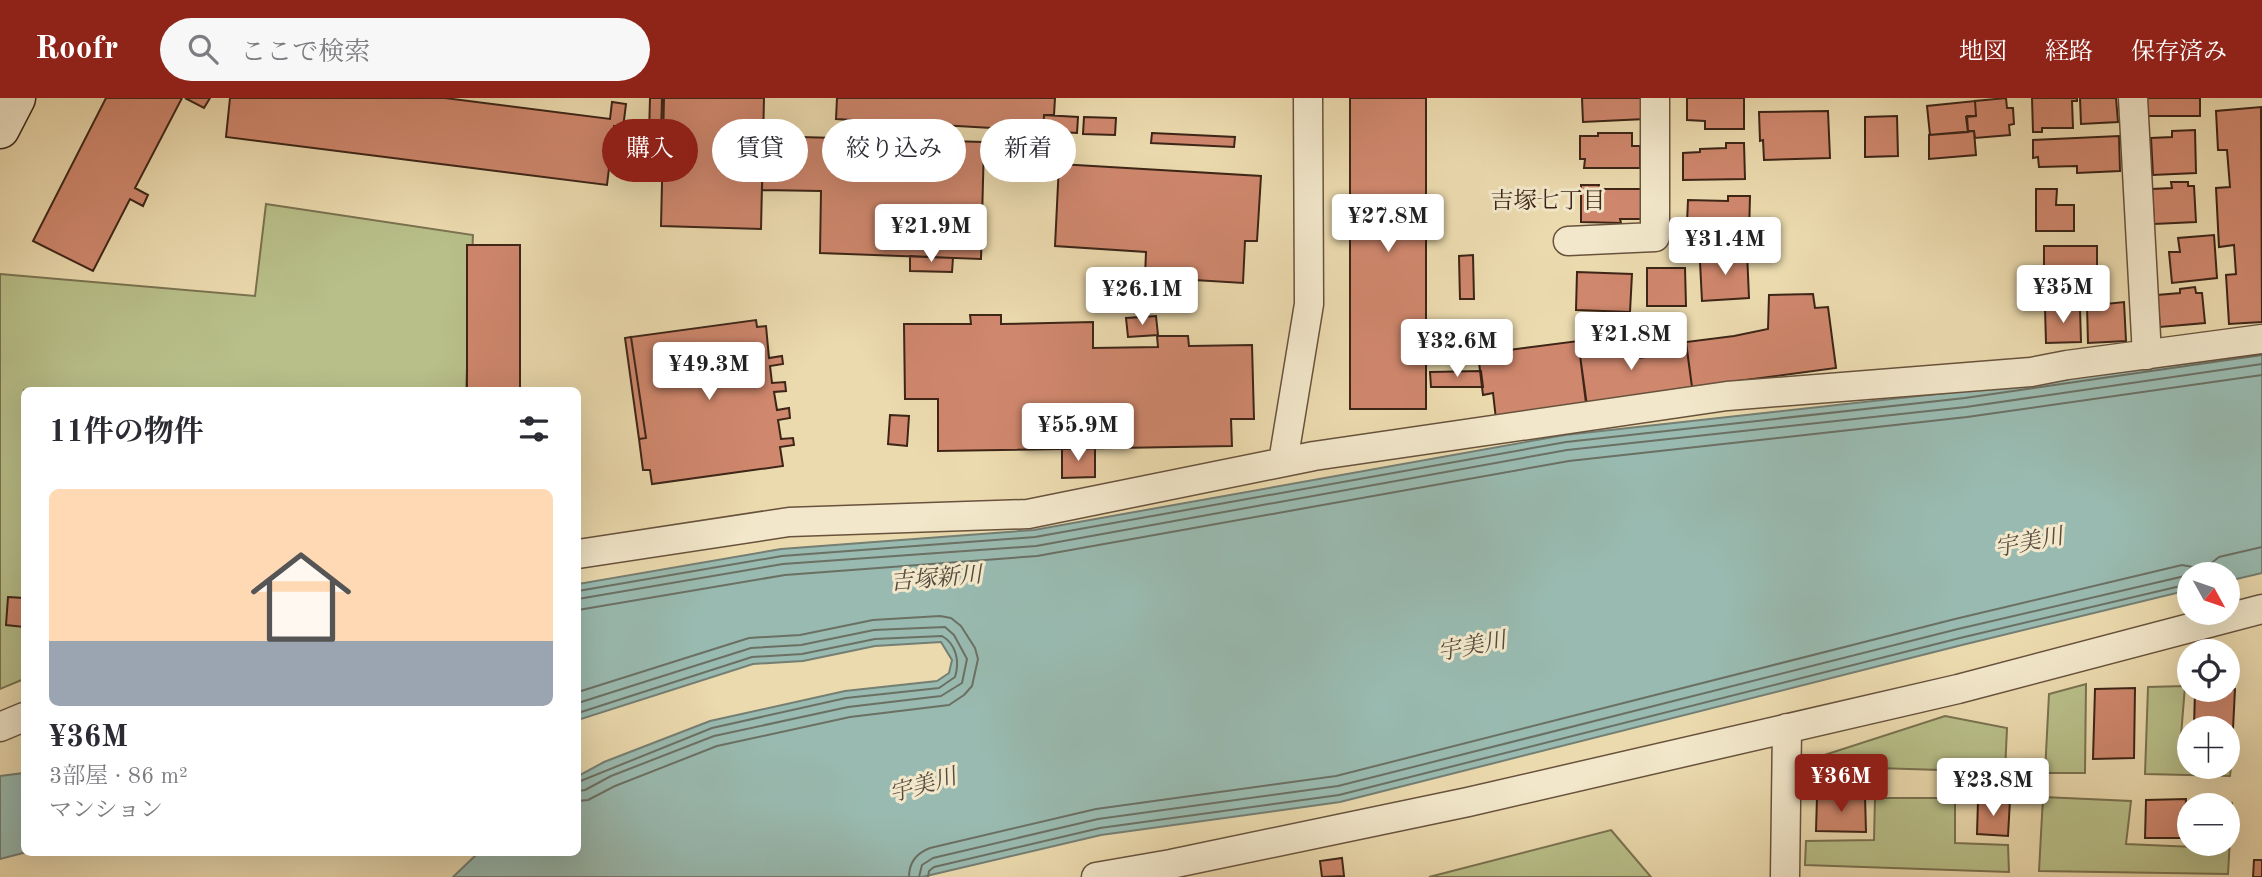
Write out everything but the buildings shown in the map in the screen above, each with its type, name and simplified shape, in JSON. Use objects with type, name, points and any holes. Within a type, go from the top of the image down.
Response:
[{"type":"main road","points":[[0,129],[16,98]]},
{"type":"street","points":[[1283,462],[1309,304],[1308,98]]},
{"type":"street","points":[[1568,241],[1655,237],[1655,98]]},
{"type":"street","points":[[2133,98],[2147,355]]},
{"type":"street","points":[[581,554],[789,522],[1028,514],[1314,456],[1727,396],[2031,372],[2262,339]]},
{"type":"street","points":[[1096,877],[1171,871],[1958,689],[2262,609]]},
{"type":"street","points":[[0,727],[21,718]]},
{"type":"street","points":[[1785,877],[1787,729]]},
{"type":"green space","points":[[266,204],[473,235],[466,387],[21,387],[21,680],[0,689],[0,274],[255,296]]},
{"type":"green space","points":[[2086,684],[2085,773],[2045,773],[2049,694]]},
{"type":"green space","points":[[2177,686],[2177,702],[2184,702],[2183,716],[2177,716],[2177,775],[2145,774],[2148,687]]},
{"type":"green space","points":[[1945,716],[2007,728],[2005,772],[1812,766],[1812,759]]},
{"type":"green space","points":[[2043,797],[2131,801],[2126,844],[2177,846],[2177,856],[2229,856],[2228,874],[2039,871]]},
{"type":"green space","points":[[1875,798],[1955,798],[1955,843],[2008,845],[2009,872],[1805,865],[1806,841],[1874,840]]},
{"type":"green space","points":[[1611,830],[1651,877],[1429,877]]},
{"type":"water","points":[[2262,348],[2262,573],[2240,578],[2240,562],[2177,562],[2177,593],[1340,802],[1101,835],[922,877],[453,877],[475,856],[581,856],[581,774],[604,762],[710,721],[845,691],[937,681],[949,673],[952,660],[941,642],[875,646],[803,661],[753,664],[581,719],[581,583],[781,549],[1034,530],[1565,435],[1964,391]]},
{"type":"water","points":[[21,773],[21,854],[0,859],[0,776]]},
{"type":"district","name":"吉塚七丁目","points":[[1548,201]]},
{"type":"water label","name":"宇美川","points":[[2029,543]]},
{"type":"water label","name":"吉塚新川","points":[[936,579]]},
{"type":"water label","name":"宇美川","points":[[1472,647]]},
{"type":"water label","name":"宇美川","points":[[923,786]]}]
